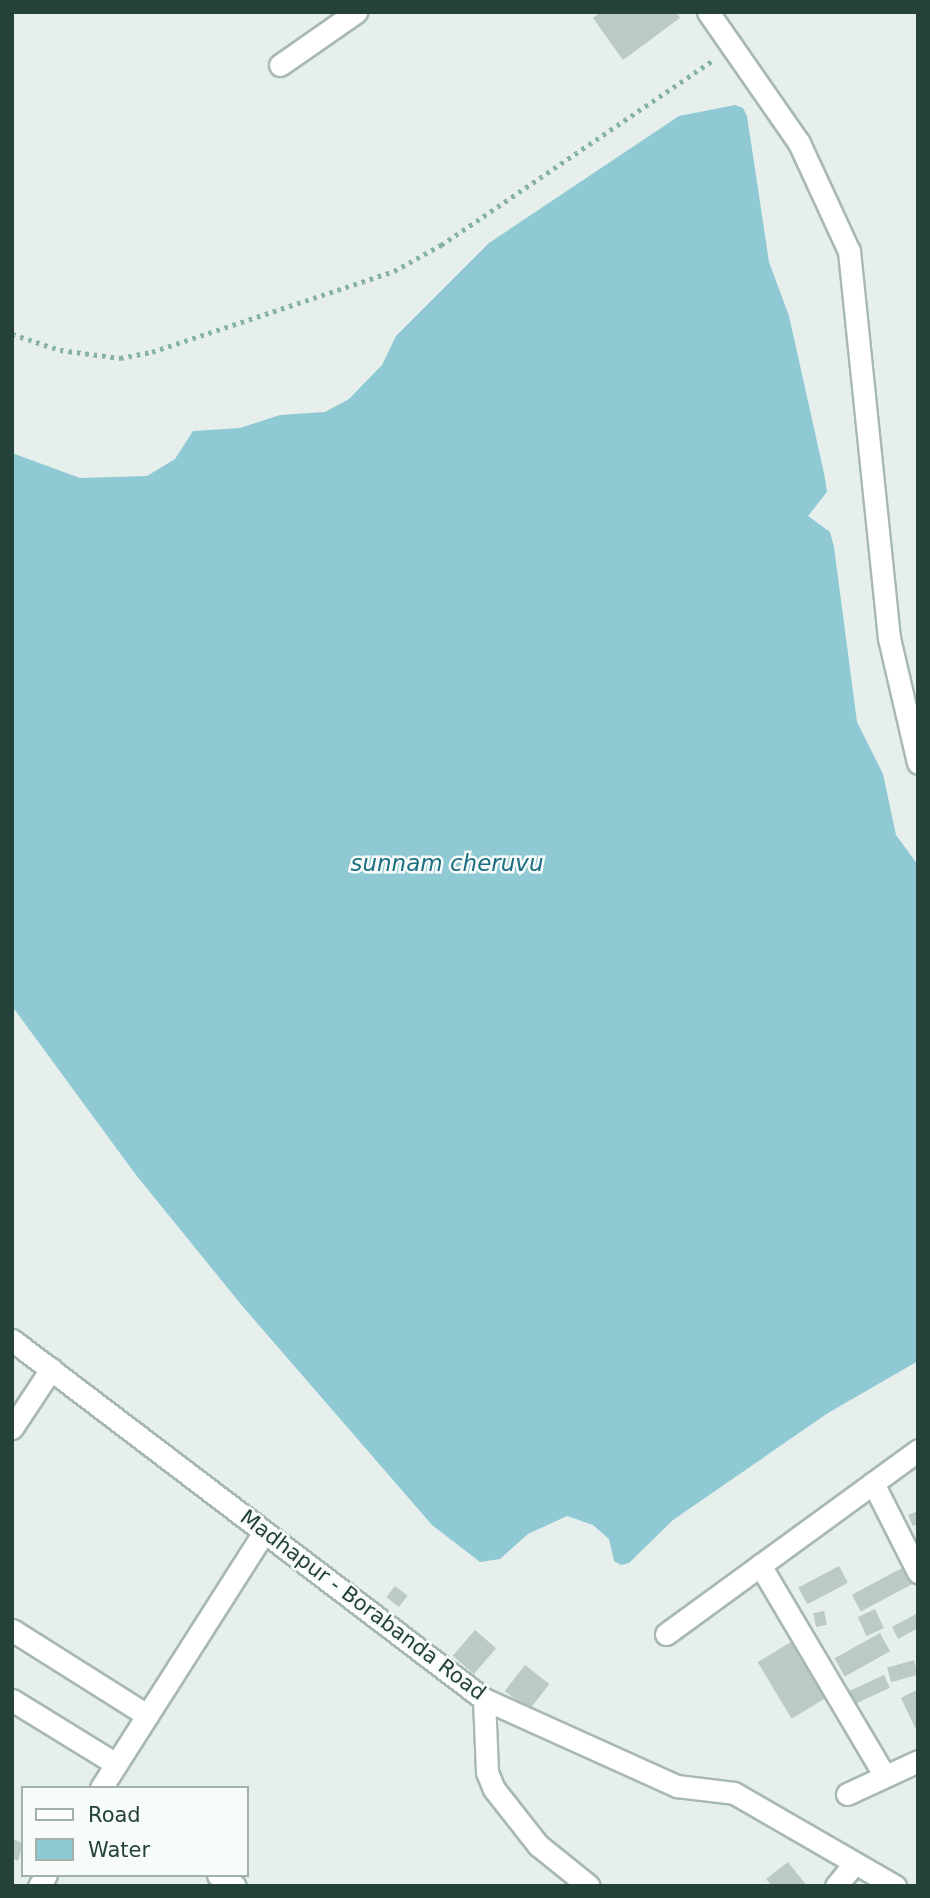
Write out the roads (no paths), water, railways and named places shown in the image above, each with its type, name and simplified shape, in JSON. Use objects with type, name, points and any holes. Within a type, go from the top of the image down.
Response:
[{"type":"street","points":[[280,65],[356,12]]},
{"type":"street","points":[[708,12],[799,143],[849,251],[889,638],[918,763]]},
{"type":"street","name":"Madhapur - Borabanda Road","points":[[12,1340],[488,1700],[677,1786],[734,1793],[895,1886]]},
{"type":"street","points":[[12,1428],[51,1369]]},
{"type":"street","points":[[666,1634],[918,1450]]},
{"type":"street","points":[[873,1483],[918,1572]]},
{"type":"street","points":[[102,1786],[264,1532]]},
{"type":"street","points":[[760,1565],[884,1775]]},
{"type":"street","points":[[12,1630],[147,1715]]},
{"type":"street","points":[[12,1700],[116,1764]]},
{"type":"street","points":[[488,1700],[486,1763],[494,1789],[538,1845],[590,1886]]},
{"type":"street","points":[[847,1794],[918,1761]]},
{"type":"street","points":[[836,1886],[854,1864]]},
{"type":"water","name":"sunnam cheruvu","points":[[735,105],[743,108],[747,116],[769,262],[789,316],[824,473],[827,492],[808,516],[830,532],[834,547],[857,722],[883,774],[896,835],[918,865],[918,1361],[828,1413],[673,1520],[629,1563],[621,1565],[614,1561],[609,1539],[593,1525],[567,1516],[528,1534],[500,1559],[480,1562],[432,1525],[244,1308],[136,1175],[12,1006],[12,453],[80,478],[147,476],[175,459],[193,431],[240,428],[280,415],[325,412],[349,399],[382,365],[396,336],[489,243],[679,116]]}]
